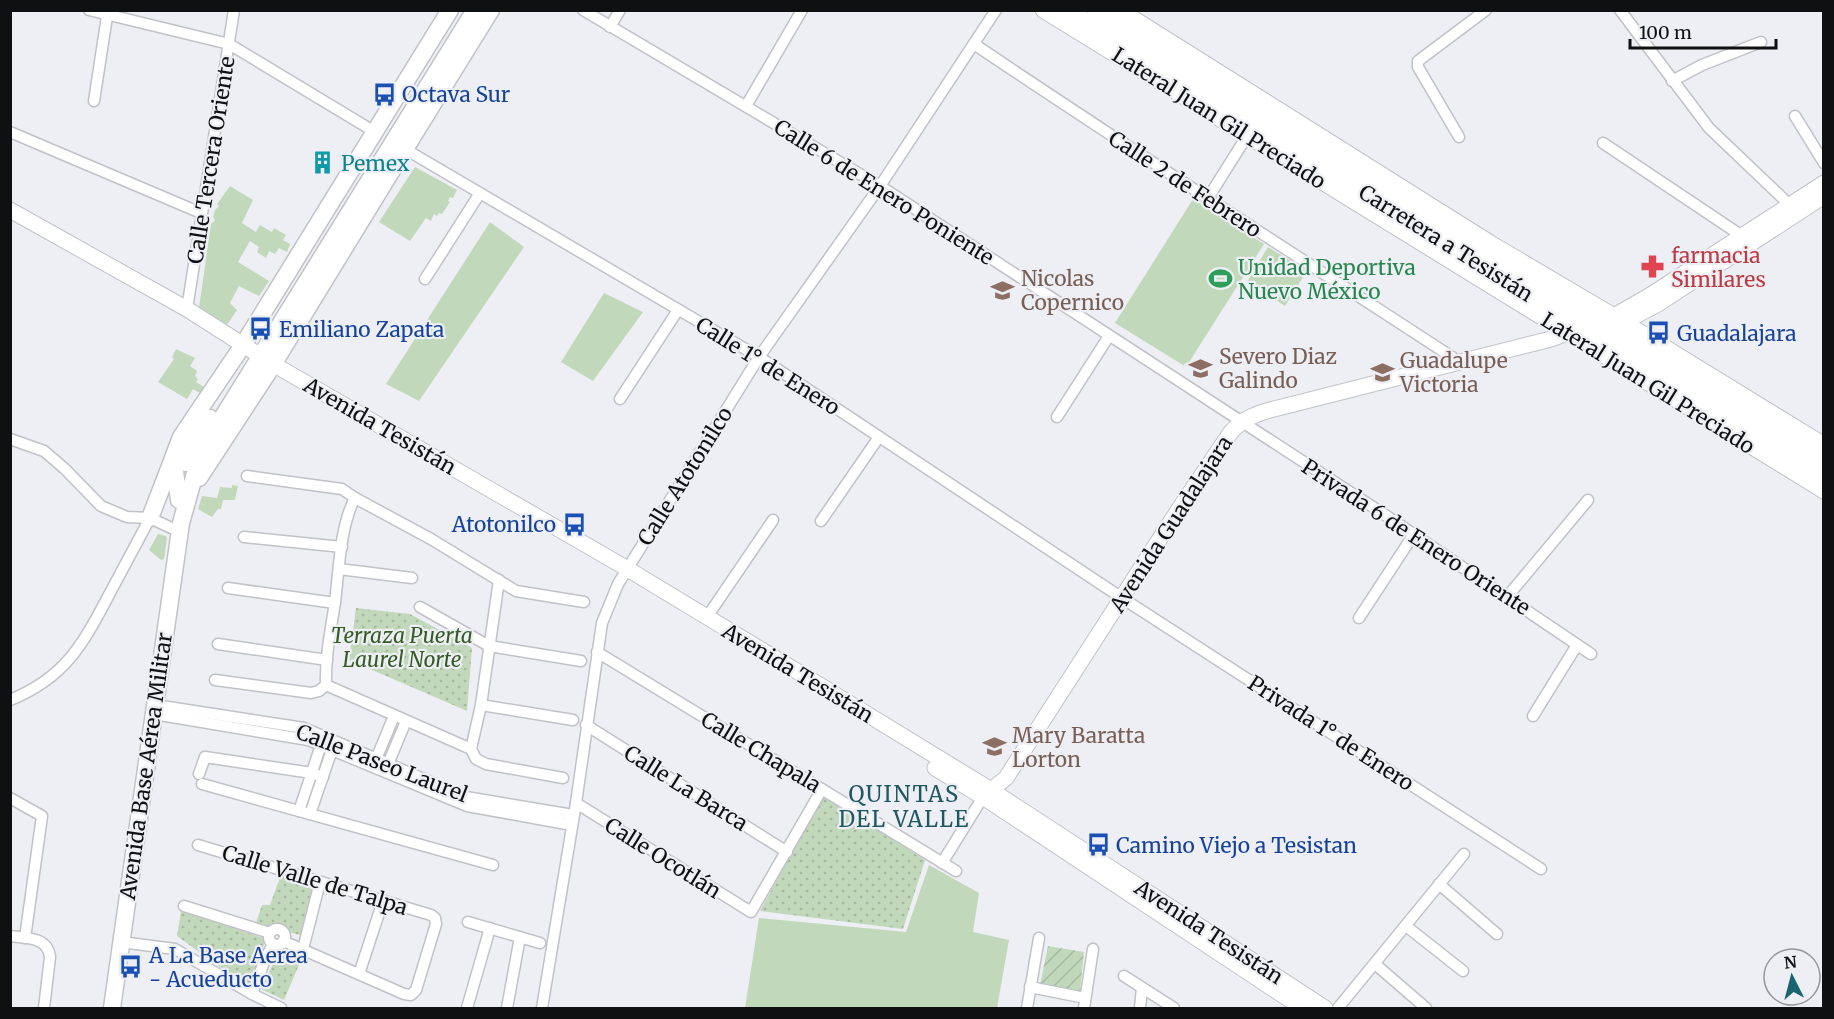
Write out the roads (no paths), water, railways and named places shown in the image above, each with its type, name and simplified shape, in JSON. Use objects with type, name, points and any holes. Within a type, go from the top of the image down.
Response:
[{"type":"main road","name":"Avenida Base Aérea Militar","points":[[112,1008],[185,494],[201,452],[375,132],[450,10]]},
{"type":"main road","name":"Avenida Base Aérea Militar","points":[[253,355],[463,10]]},
{"type":"main road","name":"Avenida Base Aérea Militar","points":[[253,355],[475,10]]},
{"type":"main road","name":"Avenida Base Aérea Militar","points":[[185,494],[173,458],[181,437],[253,355],[405,148],[491,10]]},
{"type":"main road","name":"Carretera a Tesistán","points":[[1068,10],[1094,34],[1595,328],[1824,459]]},
{"type":"main road","name":"Carretera a Tesistán","points":[[1095,10],[1595,328],[1824,477]]},
{"type":"main road","points":[[150,518],[173,458]]},
{"type":"street","points":[[89,10],[108,12],[229,45],[375,132]]},
{"type":"street","name":"Calle Tercera Oriente","points":[[187,309],[234,10]]},
{"type":"street","name":"Calle 6 de Enero Poniente","points":[[583,10],[880,186],[1240,422]]},
{"type":"street","points":[[610,27],[620,10]]},
{"type":"street","points":[[746,106],[802,10]]},
{"type":"street","name":"Calle Atotonilco","points":[[542,1008],[605,613],[624,572],[759,357],[880,186],[996,10]]},
{"type":"street","name":"Lateral Juan Gil Preciado","points":[[1043,10],[1094,34],[1247,136],[1595,328],[1824,445]]},
{"type":"street","name":"Lateral Juan Gil Preciado","points":[[1120,10],[1482,238],[1595,328],[1824,491]]},
{"type":"street","points":[[1459,136],[1418,67],[1418,61],[1486,10]]},
{"type":"street","points":[[1620,10],[1709,128],[1793,209]]},
{"type":"street","points":[[94,101],[108,12]]},
{"type":"street","points":[[1672,81],[1702,65],[1761,42]]},
{"type":"street","name":"Calle 2 de Febrero","points":[[974,44],[1131,150],[1458,361]]},
{"type":"street","points":[[1795,116],[1824,163]]},
{"type":"street","points":[[10,132],[201,213]]},
{"type":"street","points":[[1208,198],[1247,136]]},
{"type":"street","points":[[1603,143],[1746,238]]},
{"type":"street","name":"Calle 1° de Enero","points":[[405,148],[759,357],[1122,598]]},
{"type":"street","name":"Avenida Guadalajara","points":[[942,863],[979,800],[1006,778],[1231,432],[1240,422],[1249,416],[1270,410],[1595,328],[1658,304],[1746,238],[1793,209],[1824,183]]},
{"type":"street","points":[[425,279],[480,193]]},
{"type":"street","name":"Avenida Guadalajara","points":[[1793,209],[1824,196]]},
{"type":"street","name":"Avenida Tesistán","points":[[10,210],[187,309],[253,355],[624,572],[987,794],[1302,1008]]},
{"type":"street","points":[[620,399],[678,310]]},
{"type":"street","points":[[1058,417],[1109,336]]},
{"type":"street","name":"Privada 6 de Enero Oriente","points":[[1240,422],[1414,534],[1591,654]]},
{"type":"street","points":[[821,521],[879,437]]},
{"type":"street","points":[[10,439],[44,452],[65,469],[101,506],[127,517],[150,518],[181,528]]},
{"type":"street","points":[[247,476],[342,489],[431,539],[516,591],[584,603]]},
{"type":"street","points":[[215,680],[311,693],[319,691],[326,685],[327,660],[342,547],[349,513],[355,498]]},
{"type":"street","points":[[1508,597],[1588,500]]},
{"type":"street","points":[[10,700],[42,684],[59,671],[84,642],[150,518]]},
{"type":"street","points":[[707,617],[773,520]]},
{"type":"street","points":[[1359,618],[1414,534]]},
{"type":"street","points":[[244,537],[342,547]]},
{"type":"street","points":[[339,569],[412,578]]},
{"type":"street","name":"Avenida Tesistán","points":[[624,572],[707,617],[1325,1008]]},
{"type":"street","points":[[499,580],[481,705],[471,749],[476,759],[486,764],[563,778]]},
{"type":"street","points":[[228,588],[335,603]]},
{"type":"street","name":"Privada 1° de Enero","points":[[1122,598],[1541,869]]},
{"type":"street","points":[[420,607],[489,646],[581,661]]},
{"type":"street","points":[[218,644],[327,660]]},
{"type":"street","points":[[1533,716],[1577,645]]},
{"type":"street","name":"Calle Chapala","points":[[597,652],[956,871]]},
{"type":"street","points":[[326,685],[471,749]]},
{"type":"street","points":[[481,705],[573,720]]},
{"type":"street","name":"Calle Paseo Laurel","points":[[155,709],[302,738],[323,740],[467,806],[573,820]]},
{"type":"street","points":[[375,763],[394,716]]},
{"type":"street","points":[[387,768],[406,721]]},
{"type":"street","name":"Calle La Barca","points":[[586,725],[787,852]]},
{"type":"street","points":[[299,811],[323,740]]},
{"type":"street","points":[[310,814],[334,745]]},
{"type":"street","points":[[323,777],[312,773],[205,757],[201,779],[299,811],[493,865]]},
{"type":"street","points":[[787,852],[822,789]]},
{"type":"street","points":[[10,798],[42,816],[25,938]]},
{"type":"street","name":"Calle Ocotlán","points":[[576,803],[751,912],[787,852]]},
{"type":"street","name":"Calle Valle de Talpa","points":[[198,845],[435,918],[436,924],[416,990],[411,995],[359,974]]},
{"type":"street","points":[[1338,1008],[1464,854]]},
{"type":"street","points":[[303,949],[321,882]]},
{"type":"street","points":[[1439,884],[1497,934]]},
{"type":"street","points":[[184,906],[303,949],[359,974],[383,901]]},
{"type":"street","points":[[468,922],[540,943]]},
{"type":"street","points":[[1406,926],[1463,971]]},
{"type":"street","points":[[467,1008],[490,928]]},
{"type":"street","points":[[10,936],[44,943],[50,948],[44,1008]]},
{"type":"street","points":[[507,1008],[520,937]]},
{"type":"street","points":[[1027,1008],[1039,938]]},
{"type":"street","points":[[252,994],[262,965],[276,939]]},
{"type":"street","points":[[121,942],[175,949],[252,994],[281,1008]]},
{"type":"street","points":[[1030,987],[1084,1003],[1093,949]]},
{"type":"street","points":[[1374,964],[1426,1008]]},
{"type":"street","points":[[1124,976],[1174,1008]]},
{"type":"street","points":[[1140,1008],[1142,988]]},
{"type":"place","name":"Octava Sur","points":[[384,94]]},
{"type":"place","name":"Pemex","points":[[323,163]]},
{"type":"place","name":"farmacia Similares","points":[[1653,267]]},
{"type":"place","name":"Unidad Deportiva Nuevo México","points":[[1220,279]]},
{"type":"place","name":"Nicolas Copernico","points":[[1003,290]]},
{"type":"place","name":"Emiliano Zapata","points":[[261,329]]},
{"type":"place","name":"Guadalajara","points":[[1659,333]]},
{"type":"place","name":"Severo Diaz Galindo","points":[[1201,368]]},
{"type":"place","name":"Guadalupe Victoria","points":[[1382,372]]},
{"type":"place","name":"Atotonilco","points":[[574,524]]},
{"type":"place","name":"Mary Baratta Lorton","points":[[994,747]]},
{"type":"place","name":"Camino Viejo a Tesistan","points":[[1098,845]]},
{"type":"place","name":"A La Base Aerea - Acueducto","points":[[131,967]]},
{"type":"district","name":"QUINTAS DEL VALLE","points":[[904,806]]},
{"type":"park label","name":"Terraza Puerta Laurel Norte","points":[[402,647]]}]
